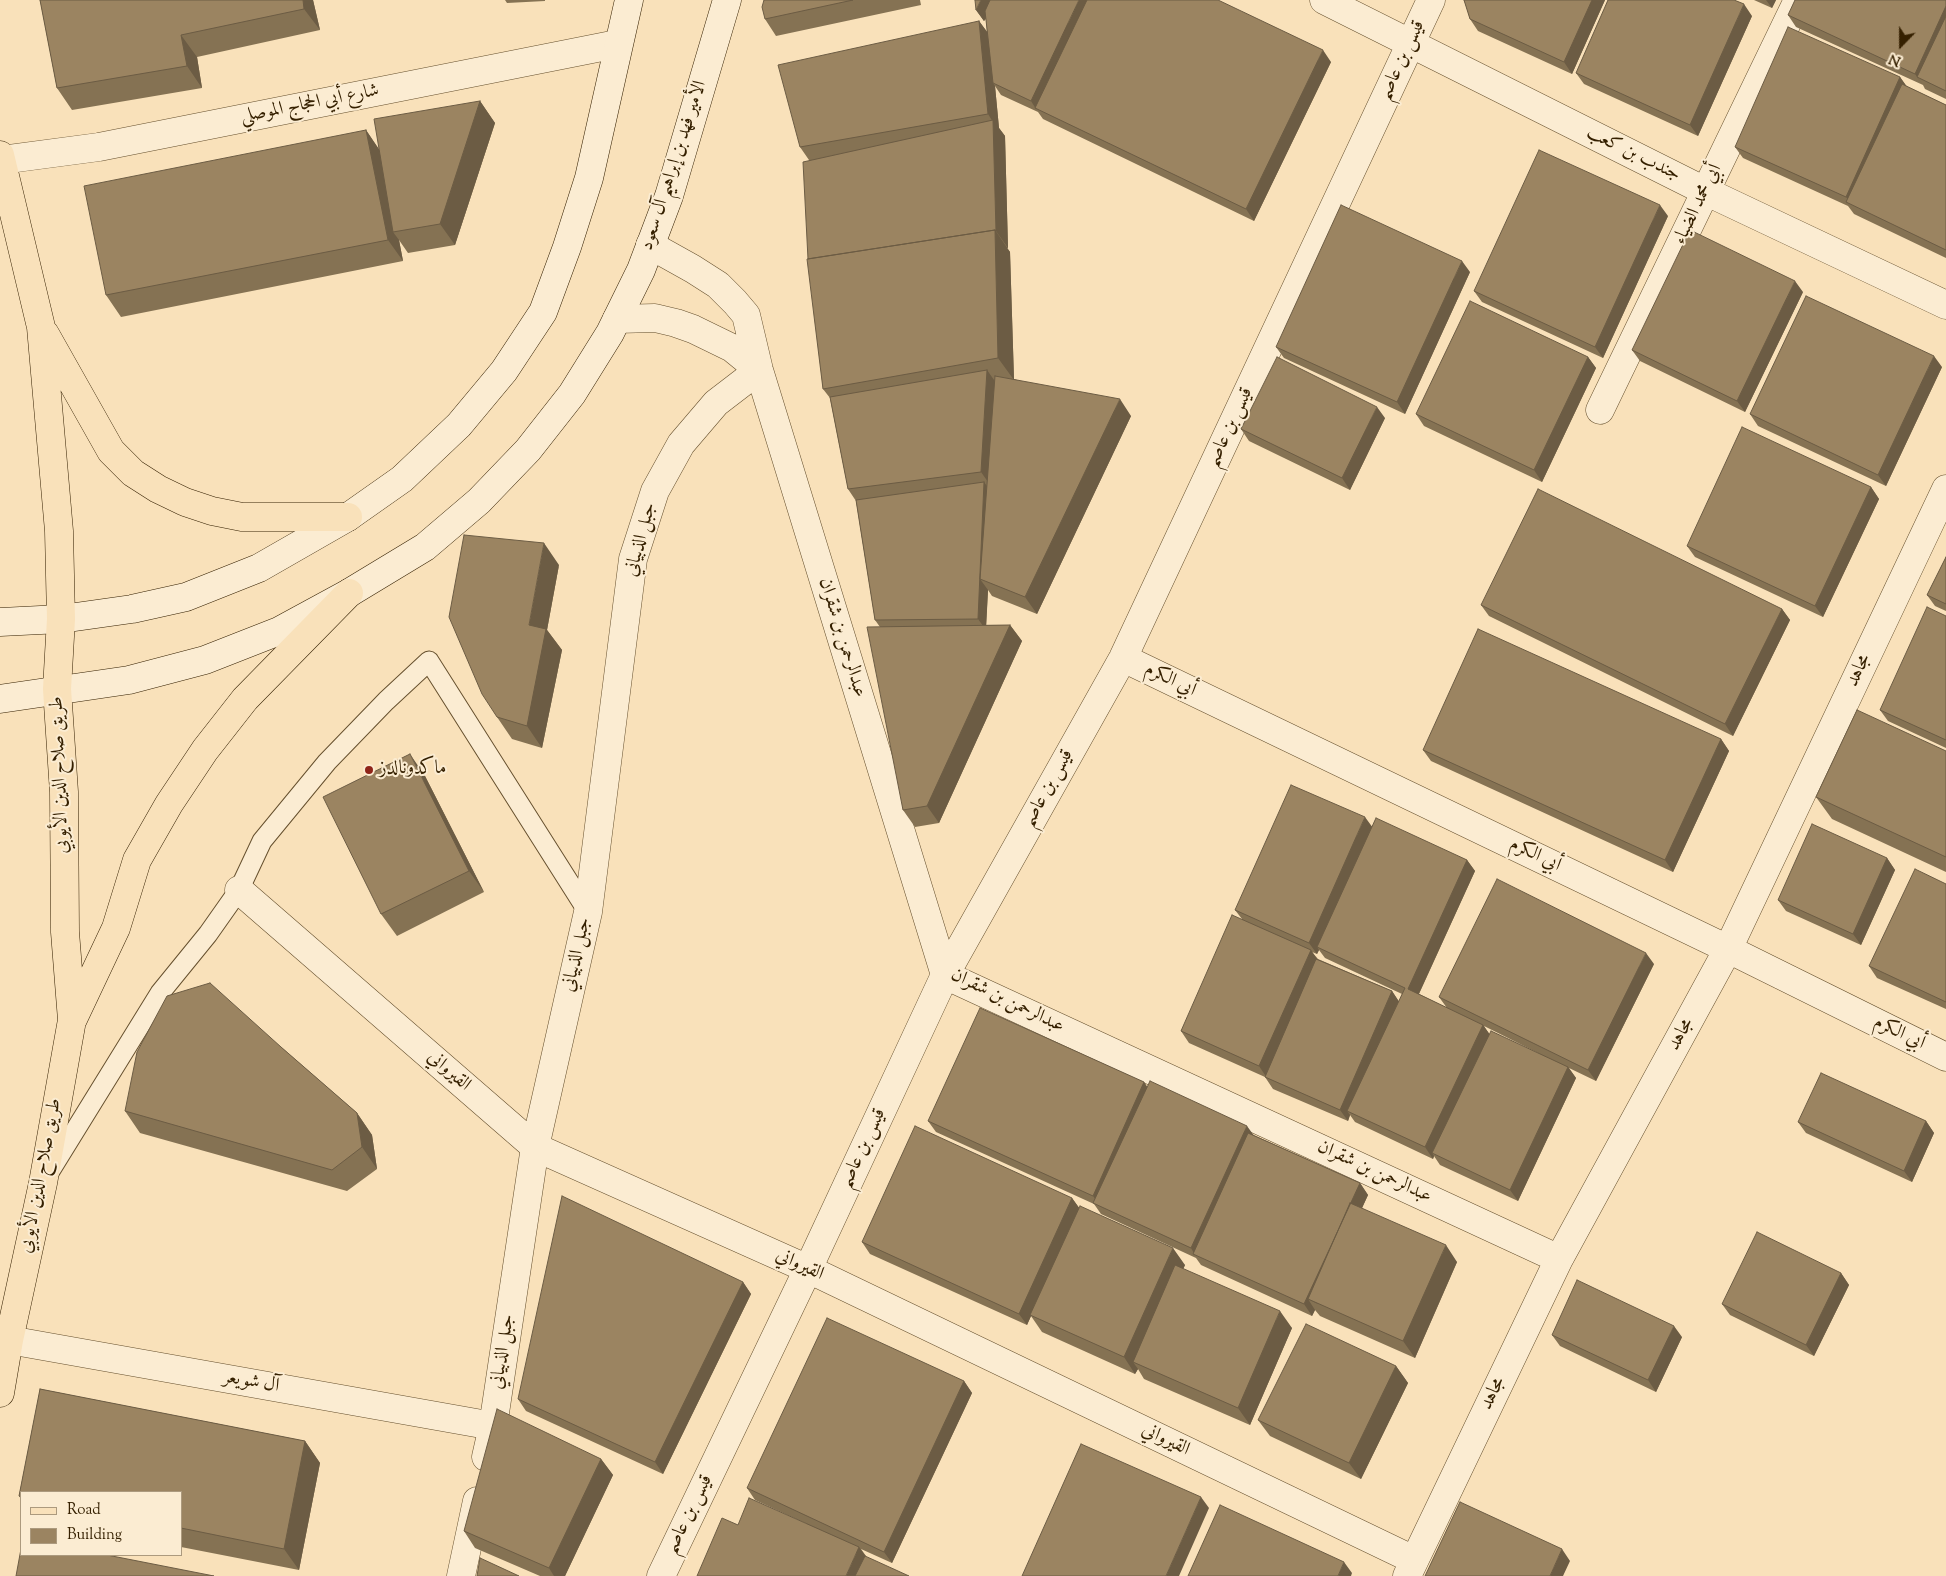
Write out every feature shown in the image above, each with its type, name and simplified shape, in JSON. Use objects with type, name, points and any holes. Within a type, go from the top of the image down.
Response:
[{"type":"main road","name":"طريق صلاح الدين الأيوبي","points":[[0,1393],[72,1020],[65,932],[64,792],[57,689],[61,619],[59,531],[40,327],[1,157]]},
{"type":"main road","points":[[40,327],[112,451],[133,473],[158,489],[212,511],[242,517],[348,517]]},
{"type":"main road","points":[[72,1020],[116,928],[137,860],[169,804],[205,750],[244,699],[349,593]]},
{"type":"street","points":[[0,622],[61,619],[132,609],[186,597],[259,568],[348,517],[402,479],[459,425],[504,371],[543,312],[588,178],[628,0]]},
{"type":"street","name":"الأمير فهد بن إبراهيم آل سعود","points":[[0,699],[57,689],[129,680],[206,660],[279,631],[349,593],[425,547],[479,501],[528,450],[572,394],[617,319],[641,270],[670,196],[727,0]]},
{"type":"street","name":"جندب بن كعب","points":[[1324,0],[1706,191],[1946,305]]},
{"type":"street","name":"قيس بن عاصم","points":[[661,1576],[808,1270],[945,974],[1123,658],[1431,0]]},
{"type":"street","name":"أبي محمد الضياء","points":[[1600,410],[1798,0]]},
{"type":"street","name":"شارع أبي الحجاج الموصلي","points":[[1,157],[99,147],[617,44]]},
{"type":"street","name":"عبدالرحمن بن شقران","points":[[650,245],[718,285],[746,315],[759,370],[945,974],[1559,1260]]},
{"type":"street","points":[[617,319],[655,318],[693,329],[732,348],[759,370]]},
{"type":"street","name":"جبل الذبياني","points":[[461,1576],[493,1426],[534,1147],[588,912],[633,559],[655,491],[681,444],[716,403],[759,370]]},
{"type":"street","name":"مجاهد","points":[[1411,1568],[1559,1260],[1728,949],[1946,489]]},
{"type":"street","name":"أبي الكرم","points":[[1123,658],[1728,949],[1946,1057]]},
{"type":"street","name":"القيرواني","points":[[239,890],[534,1147],[808,1270],[1411,1568]]},
{"type":"street","name":"آل شويعر","points":[[9,1340],[493,1426]]},
{"type":"lane","points":[[42,1183],[160,994],[208,934],[239,890],[262,841],[334,756],[386,701],[429,661],[588,912]]},
{"type":"building","points":[[40,0],[303,0],[304,9],[181,35],[187,66],[57,88]]},
{"type":"building","points":[[764,0],[853,0],[765,19],[762,7]]},
{"type":"building","points":[[975,0],[981,0],[976,10]]},
{"type":"building","points":[[990,0],[1079,0],[1031,101],[993,83],[985,11]]},
{"type":"building","points":[[1087,0],[1218,0],[1323,50],[1246,209],[1035,108]]},
{"type":"building","points":[[1464,0],[1592,0],[1564,62],[1470,19]]},
{"type":"building","points":[[1608,0],[1734,0],[1744,4],[1690,125],[1576,73]]},
{"type":"building","points":[[1795,0],[1946,0],[1946,6],[1915,74],[1788,15]]},
{"type":"building","points":[[1946,16],[1946,91],[1917,77]]},
{"type":"building","points":[[979,21],[988,114],[800,147],[778,65]]},
{"type":"building","points":[[1788,27],[1900,77],[1846,197],[1735,147]]},
{"type":"building","points":[[1902,84],[1946,105],[1946,250],[1846,202]]},
{"type":"building","points":[[480,101],[440,224],[393,232],[374,119]]},
{"type":"building","points":[[993,120],[996,231],[808,259],[803,162]]},
{"type":"building","points":[[366,130],[388,240],[106,295],[84,186]]},
{"type":"building","points":[[1539,150],[1660,205],[1595,347],[1474,291]]},
{"type":"building","points":[[1341,205],[1462,261],[1397,402],[1276,347]]},
{"type":"building","points":[[995,230],[998,358],[823,389],[807,259]]},
{"type":"building","points":[[1690,230],[1795,281],[1737,401],[1632,350]]},
{"type":"building","points":[[1806,296],[1934,356],[1878,475],[1750,414]]},
{"type":"building","points":[[1470,301],[1588,357],[1534,470],[1416,414]]},
{"type":"building","points":[[1277,357],[1377,407],[1342,478],[1241,429]]},
{"type":"building","points":[[987,370],[981,472],[848,489],[830,397]]},
{"type":"building","points":[[995,376],[1120,399],[1025,597],[980,579]]},
{"type":"building","points":[[1742,427],[1871,487],[1815,606],[1687,546]]},
{"type":"building","points":[[984,482],[978,619],[875,620],[856,500]]},
{"type":"building","points":[[1538,489],[1782,609],[1725,724],[1481,605]]},
{"type":"building","points":[[464,535],[544,543],[529,625],[546,629],[527,726],[497,717],[482,694],[449,617]]},
{"type":"building","points":[[1946,557],[1946,604],[1927,595]]},
{"type":"building","points":[[1927,607],[1946,616],[1946,740],[1880,710]]},
{"type":"building","points":[[1010,625],[927,806],[903,810],[867,627]]},
{"type":"building","points":[[1478,629],[1721,739],[1665,860],[1423,750]]},
{"type":"building","points":[[1857,710],[1946,751],[1946,857],[1816,797]]},
{"type":"building","points":[[410,754],[469,871],[381,914],[323,797]]},
{"type":"building","points":[[1291,785],[1365,817],[1309,943],[1235,910]]},
{"type":"building","points":[[1376,818],[1467,860],[1408,989],[1483,1025],[1425,1147],[1347,1111],[1405,988],[1317,947]]},
{"type":"building","points":[[1812,824],[1887,858],[1853,934],[1778,900]]},
{"type":"building","points":[[1915,869],[1946,884],[1946,1002],[1869,966]]},
{"type":"building","points":[[1497,879],[1646,953],[1588,1070],[1439,997]]},
{"type":"building","points":[[1232,915],[1311,950],[1259,1066],[1181,1031]]},
{"type":"building","points":[[1316,959],[1392,991],[1340,1110],[1265,1077]]},
{"type":"building","points":[[210,983],[357,1113],[362,1147],[332,1170],[125,1111],[137,1052],[167,996]]},
{"type":"building","points":[[980,1008],[1144,1082],[1093,1196],[928,1121]]},
{"type":"building","points":[[1491,1031],[1568,1067],[1510,1190],[1432,1153]]},
{"type":"building","points":[[1821,1073],[1926,1121],[1904,1171],[1798,1122]]},
{"type":"building","points":[[1150,1081],[1247,1126],[1191,1248],[1093,1203]]},
{"type":"building","points":[[915,1126],[1072,1198],[1019,1314],[862,1242]]},
{"type":"building","points":[[1248,1133],[1360,1183],[1304,1304],[1193,1254]]},
{"type":"building","points":[[562,1196],[743,1282],[655,1462],[518,1399]]},
{"type":"building","points":[[1350,1203],[1446,1245],[1403,1341],[1308,1299]]},
{"type":"building","points":[[1080,1206],[1173,1248],[1124,1357],[1030,1315]]},
{"type":"building","points":[[1757,1232],[1841,1273],[1806,1345],[1722,1304]]},
{"type":"building","points":[[1175,1265],[1280,1311],[1238,1408],[1133,1362]]},
{"type":"building","points":[[1577,1280],[1674,1326],[1648,1380],[1552,1335]]},
{"type":"building","points":[[827,1318],[964,1381],[884,1552],[747,1488]]},
{"type":"building","points":[[1306,1324],[1396,1366],[1349,1463],[1258,1420]]},
{"type":"building","points":[[40,1389],[305,1441],[284,1549],[182,1528],[182,1491],[20,1491],[19,1496]]},
{"type":"building","points":[[497,1409],[601,1459],[549,1568],[464,1531]]},
{"type":"building","points":[[1081,1444],[1201,1497],[1166,1576],[1022,1576]]},
{"type":"building","points":[[749,1498],[859,1547],[846,1576],[697,1576],[722,1518],[738,1525]]},
{"type":"building","points":[[1460,1502],[1562,1549],[1550,1576],[1425,1576]]},
{"type":"building","points":[[1220,1505],[1344,1562],[1338,1576],[1188,1576]]},
{"type":"building","points":[[20,1554],[20,1556],[112,1556],[214,1576],[16,1576]]},
{"type":"building","points":[[865,1556],[909,1576],[855,1576]]},
{"type":"building","points":[[480,1558],[519,1576],[477,1576]]},
{"type":"place","name":"ماكدونالدز","points":[[369,770]]}]
